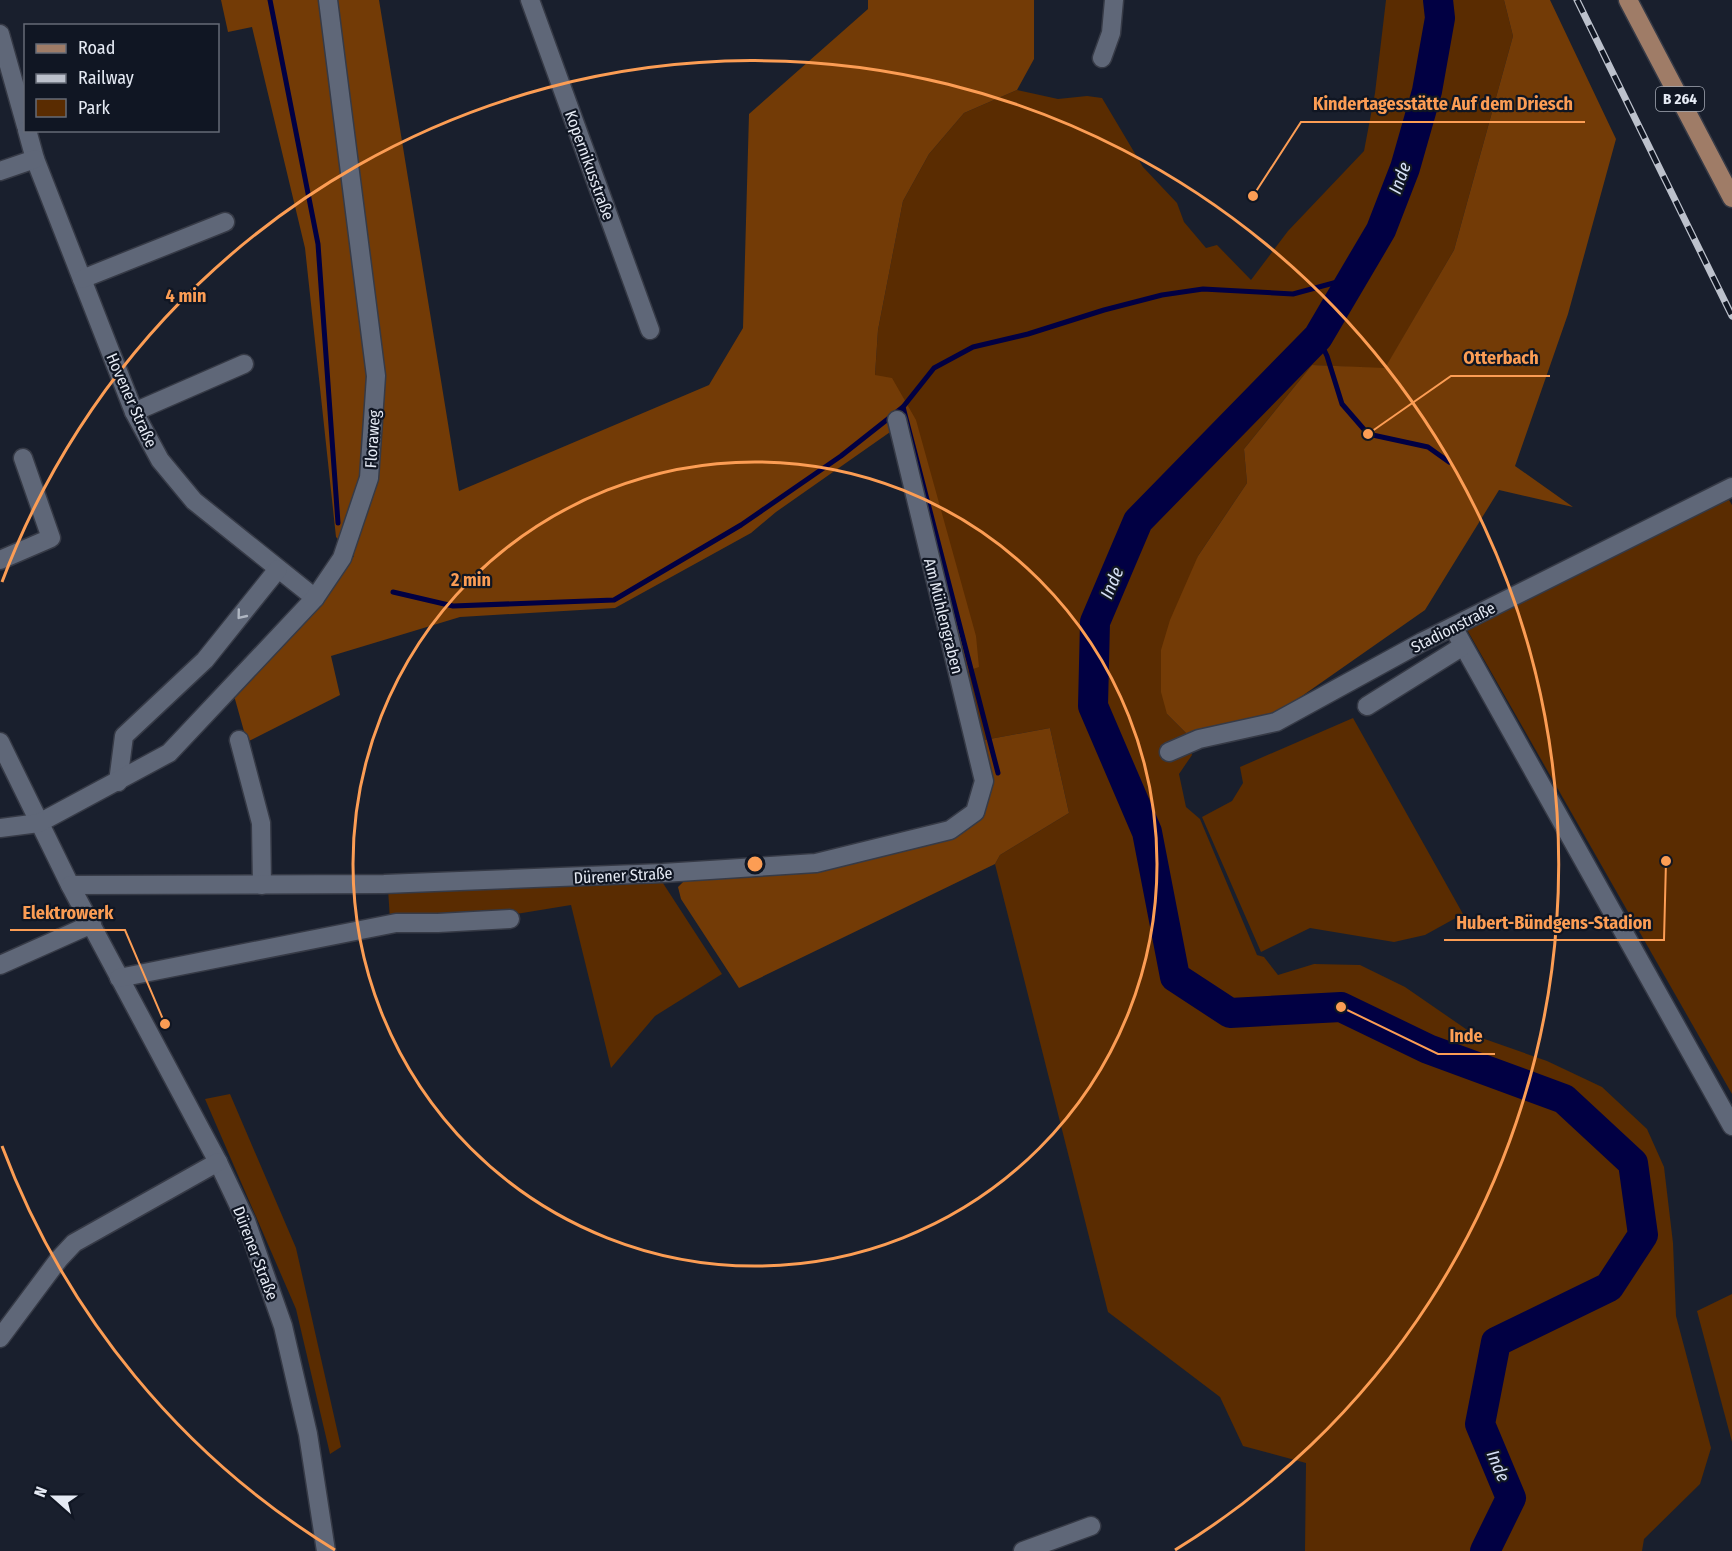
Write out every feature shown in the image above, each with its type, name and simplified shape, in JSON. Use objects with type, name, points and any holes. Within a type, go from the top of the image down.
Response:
[{"type":"main road","name":"B 264","points":[[1628,0],[1732,198]]},
{"type":"street","name":"Floraweg","points":[[39,823],[169,753],[315,598],[342,558],[369,478],[376,376],[328,0]]},
{"type":"street","name":"Kopernikusstraße","points":[[530,0],[650,330]]},
{"type":"street","points":[[1102,58],[1111,33],[1114,0]]},
{"type":"street","points":[[0,34],[24,119]]},
{"type":"street","name":"Hovener Straße","points":[[28,132],[35,159],[134,412],[160,460],[194,501],[315,598]]},
{"type":"street","points":[[0,171],[35,159]]},
{"type":"street","points":[[82,279],[225,222]]},
{"type":"street","points":[[134,412],[244,364]]},
{"type":"street","name":"Am Mühlengraben","points":[[897,420],[984,782],[975,812]]},
{"type":"street","points":[[0,560],[51,538],[23,458]]},
{"type":"street","name":"Stadionstraße","points":[[1170,752],[1199,739],[1276,722],[1453,627],[1732,488]]},
{"type":"street","points":[[118,782],[124,736],[206,660],[278,570]]},
{"type":"street","points":[[1453,627],[1732,1126]]},
{"type":"street","points":[[1367,706],[1463,646]]},
{"type":"street","points":[[239,740],[261,823],[262,885]]},
{"type":"street","name":"Dürener Straße","points":[[0,742],[70,885],[218,1162],[246,1221],[282,1326],[308,1434],[326,1551]]},
{"type":"street","name":"Dürener Straße","points":[[70,885],[384,884],[663,873],[816,863],[950,830],[975,812]]},
{"type":"street","points":[[0,828],[39,823]]},
{"type":"street","points":[[119,978],[396,923],[510,919]]},
{"type":"street","points":[[0,965],[92,924]]},
{"type":"street","points":[[0,1338],[59,1259],[74,1243],[218,1162]]},
{"type":"street","points":[[1023,1551],[1092,1526]]},
{"type":"green space","points":[[1386,0],[1504,0],[1513,36],[1454,250],[1385,369],[1312,365],[1244,449],[1247,483],[1198,556],[1167,714],[1189,736],[1192,755],[1179,774],[1186,807],[1200,819],[1257,955],[1264,957],[1278,975],[1314,964],[1360,965],[1405,987],[1476,1036],[1547,1061],[1602,1087],[1647,1129],[1664,1167],[1673,1243],[1676,1316],[1711,1448],[1700,1484],[1644,1539],[1642,1551],[1305,1551],[1306,1463],[1243,1446],[1220,1397],[1108,1312],[995,864],[1000,855],[1069,813],[1050,728],[979,741],[875,375],[878,330],[903,201],[929,154],[964,113],[1017,90],[1058,99],[1087,96],[1102,98],[1143,167],[1177,203],[1184,222],[1206,248],[1217,245],[1251,280],[1288,231],[1364,151],[1375,93]]},
{"type":"green space","points":[[1726,495],[1732,505],[1732,1094],[1466,628]]},
{"type":"green space","points":[[1353,718],[1463,914],[1425,935],[1394,942],[1310,928],[1261,952],[1202,817],[1232,801],[1243,783],[1240,767]]},
{"type":"green space","points":[[659,877],[722,974],[655,1016],[611,1068],[571,905],[510,915],[390,920],[388,889]]},
{"type":"green space","points":[[230,1094],[296,1248],[341,1447],[330,1454],[296,1309],[205,1099]]},
{"type":"green space","points":[[1732,1294],[1732,1442],[1697,1311]]},
{"type":"shaded area","points":[[221,0],[379,0],[459,491],[709,385],[743,328],[749,114],[868,9],[868,0],[1034,0],[1034,59],[1017,90],[964,113],[929,154],[903,201],[878,330],[875,375],[892,378],[916,420],[976,636],[979,667],[961,673],[893,430],[776,512],[751,533],[615,608],[460,617],[331,656],[340,695],[247,742],[233,692],[319,605],[354,556],[336,537],[305,248],[252,27],[228,32]]},
{"type":"shaded area","points":[[1504,0],[1550,0],[1616,139],[1568,314],[1515,466],[1573,507],[1499,490],[1425,610],[1272,717],[1189,736],[1167,714],[1161,692],[1161,650],[1170,620],[1198,556],[1247,483],[1244,449],[1312,365],[1385,368],[1454,250],[1513,36]]},
{"type":"shaded area","points":[[1050,728],[1069,813],[1000,855],[995,864],[739,988],[681,899],[678,887],[689,876],[816,868],[980,815],[979,741]]},
{"type":"waterway","points":[[270,0],[318,244],[338,523]]},
{"type":"waterway","name":"Inde","points":[[1438,0],[1440,18],[1427,91],[1405,168],[1381,230],[1318,337],[1138,521],[1095,622],[1093,706],[1147,832],[1175,977],[1230,1013],[1341,1007],[1428,1049],[1564,1099],[1633,1163],[1643,1235],[1609,1287],[1496,1342],[1480,1424],[1511,1498],[1485,1551]]},
{"type":"waterway","points":[[998,773],[903,407],[934,368],[973,347],[1028,334],[1104,310],[1162,295],[1203,289],[1293,294],[1352,278]]},
{"type":"waterway","points":[[1318,337],[1327,356],[1342,404],[1368,434],[1428,447],[1449,462]]},
{"type":"waterway","points":[[393,592],[453,606],[614,600],[741,525],[841,456],[903,407]]},
{"type":"railway","points":[[1577,0],[1732,316]]},
{"type":"place","name":"Kindertagesstätte Auf dem Driesch","points":[[1253,196]]},
{"type":"place","name":"Otterbach","points":[[1368,434]]},
{"type":"place","name":"Hubert-Bündgens-Stadion","points":[[1666,861]]},
{"type":"place","name":"Inde","points":[[1341,1007]]},
{"type":"place","name":"Elektrowerk","points":[[165,1024]]}]
